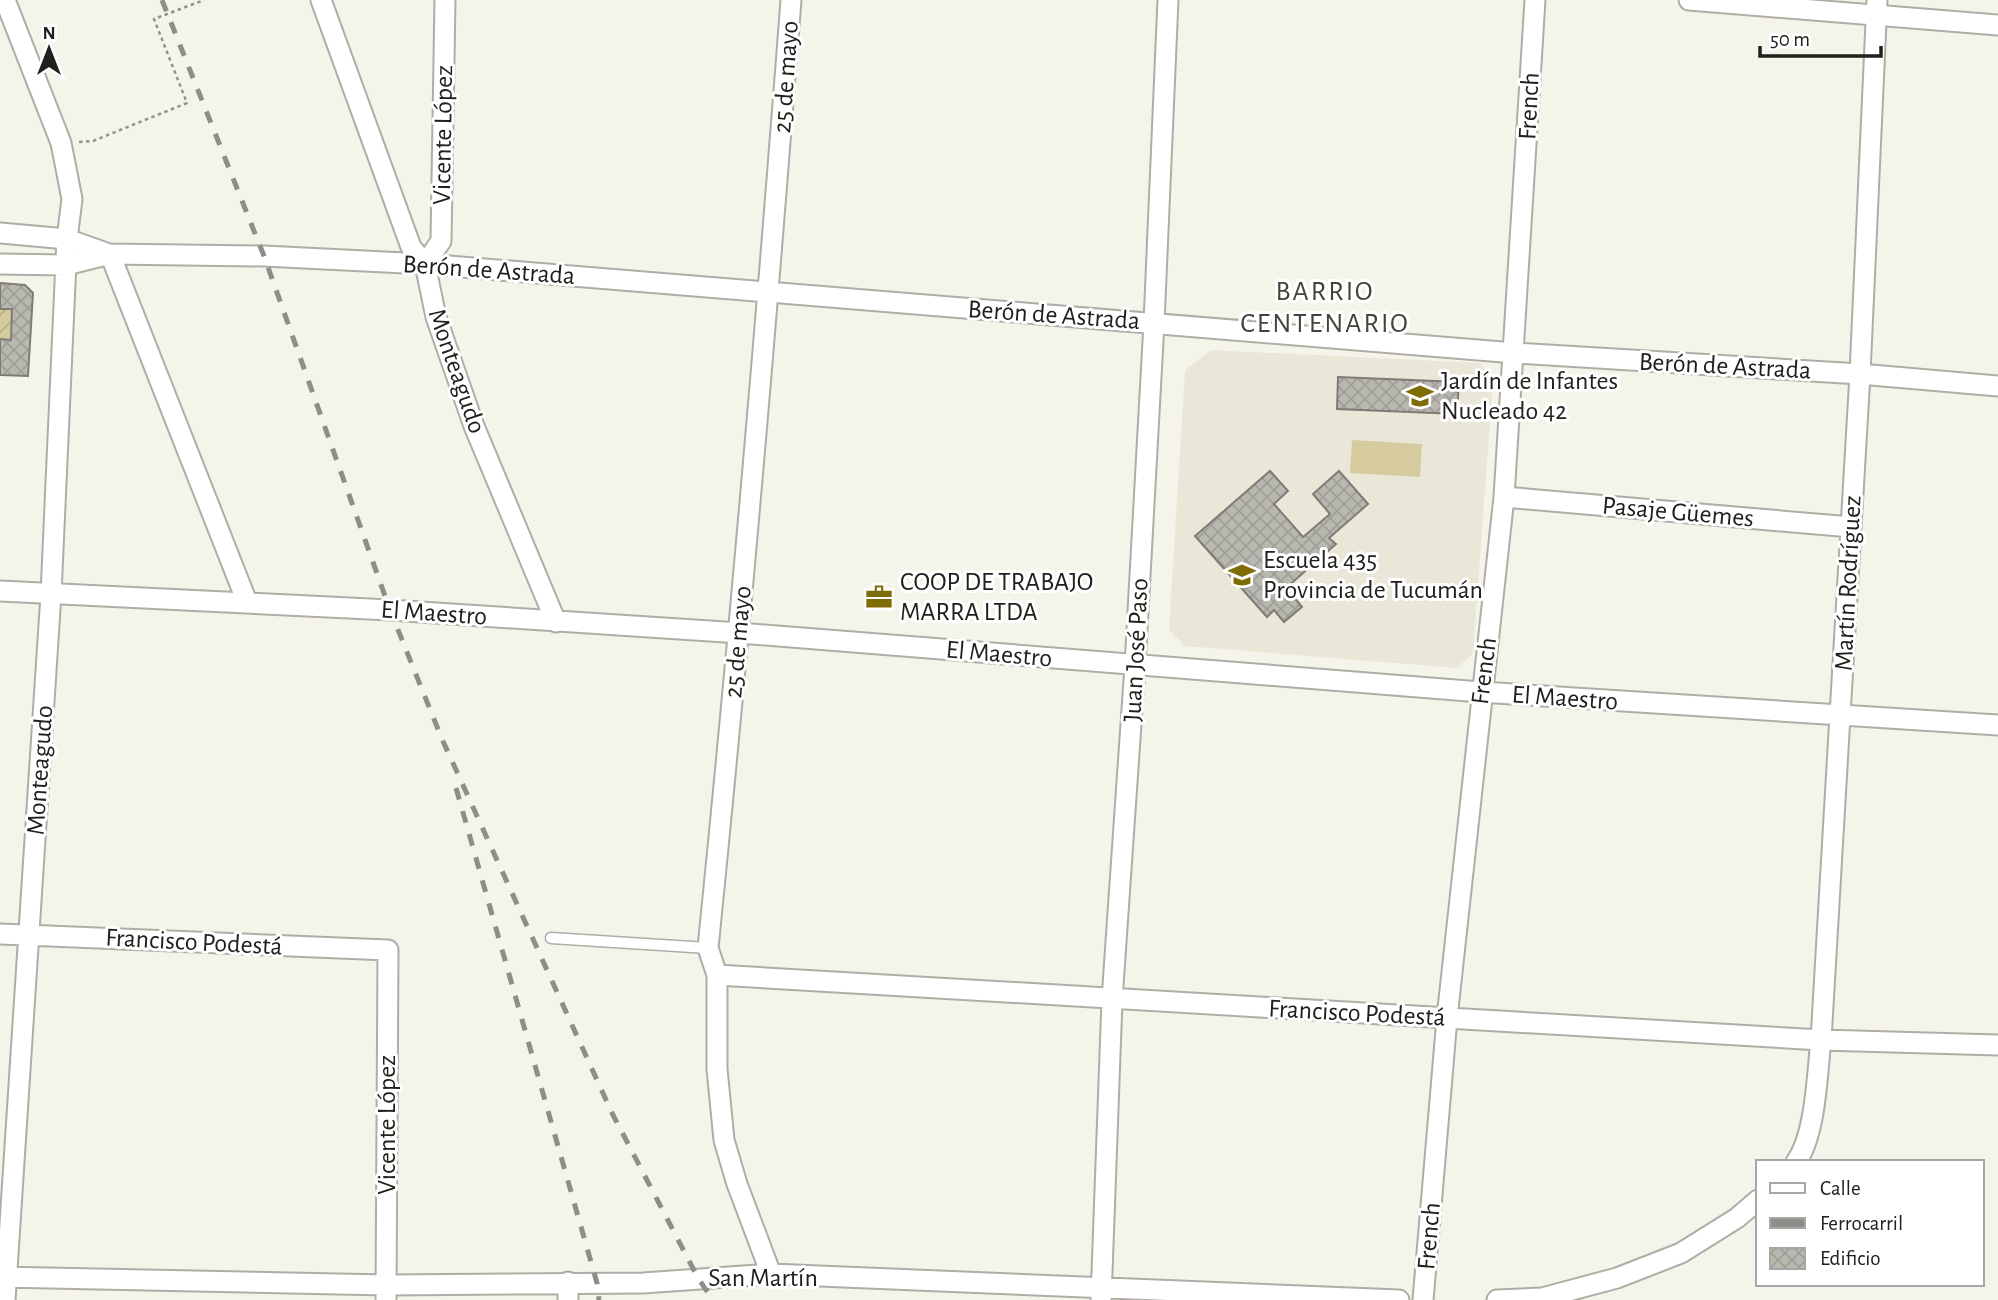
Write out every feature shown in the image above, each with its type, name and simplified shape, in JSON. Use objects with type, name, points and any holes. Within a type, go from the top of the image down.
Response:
[{"type":"street","name":"Monteagudo","points":[[5,0],[61,143],[72,200],[67,239],[51,594],[30,934],[3,1278],[5,1300]]},
{"type":"street","name":"Monteagudo","points":[[321,0],[411,247],[425,264],[436,317],[474,426],[556,622]]},
{"type":"street","name":"Vicente López","points":[[425,264],[441,241],[445,0]]},
{"type":"street","name":"25 de mayo","points":[[771,1274],[737,1184],[724,1140],[717,1069],[717,975],[708,948],[740,633],[791,0]]},
{"type":"street","name":"Juan José Paso","points":[[1101,1295],[1112,1000],[1135,666],[1168,0]]},
{"type":"street","name":"French","points":[[1423,1300],[1447,1018],[1504,497],[1535,0]]},
{"type":"street","points":[[1689,0],[1877,7],[1998,25]]},
{"type":"street","name":"Martín Rodríguez","points":[[1797,1160],[1810,1125],[1821,1040],[1860,374],[1877,7]]},
{"type":"street","points":[[0,233],[67,239],[110,254],[247,602]]},
{"type":"street","name":"Berón de Astrada","points":[[110,254],[264,256],[425,264],[1515,353],[1860,374],[1998,386]]},
{"type":"street","points":[[0,264],[66,265],[110,254]]},
{"type":"street","name":"Pasaje Güemes","points":[[1504,497],[1851,527]]},
{"type":"street","name":"El Maestro","points":[[0,591],[390,610],[740,633],[1481,692],[1998,725]]},
{"type":"street","name":"Francisco Podestá","points":[[0,934],[388,950]]},
{"type":"street","name":"Vicente López","points":[[387,1293],[388,950]]},
{"type":"street","name":"Francisco Podestá","points":[[717,975],[1821,1040],[1998,1045]]},
{"type":"street","points":[[1497,1300],[1542,1298],[1618,1278],[1681,1253],[1737,1218],[1756,1202]]},
{"type":"street","name":"San Martín","points":[[3,1278],[387,1293],[644,1292],[771,1274],[1101,1295],[1399,1300]]},
{"type":"lane","points":[[551,939],[708,948]]},
{"type":"path","points":[[61,143],[93,141],[187,103],[154,19],[204,0]]},
{"type":"shaded area","points":[[0,309],[12,309],[11,340],[0,339]]},
{"type":"shaded area","points":[[1211,350],[1481,363],[1493,381],[1473,653],[1457,668],[1185,646],[1169,630],[1185,370]]},
{"type":"shaded area","points":[[1352,440],[1422,444],[1420,477],[1350,473]]},
{"type":"building","points":[[0,283],[25,285],[33,293],[28,376],[0,375],[0,339],[11,340],[12,309],[0,309]]},
{"type":"building","points":[[1338,377],[1459,382],[1457,414],[1337,409]]},
{"type":"building","points":[[1270,471],[1288,491],[1274,504],[1303,537],[1330,514],[1313,494],[1339,471],[1368,504],[1329,538],[1336,544],[1286,588],[1302,607],[1284,622],[1274,610],[1267,617],[1195,536]]},
{"type":"railway","points":[[162,0],[264,256],[390,610],[442,739],[612,1113],[698,1278],[713,1300]]},
{"type":"railway","points":[[456,788],[597,1283],[599,1300]]},
{"type":"place","name":"Jardín de Infantes Nucleado 42","points":[[1420,396]]},
{"type":"place","name":"Escuela 435 Provincia de Tucumán","points":[[1242,575]]},
{"type":"place","name":"COOP DE TRABAJO MARRA LTDA","points":[[879,597]]},
{"type":"district","name":"BARRIO CENTENARIO","points":[[1325,308]]}]
